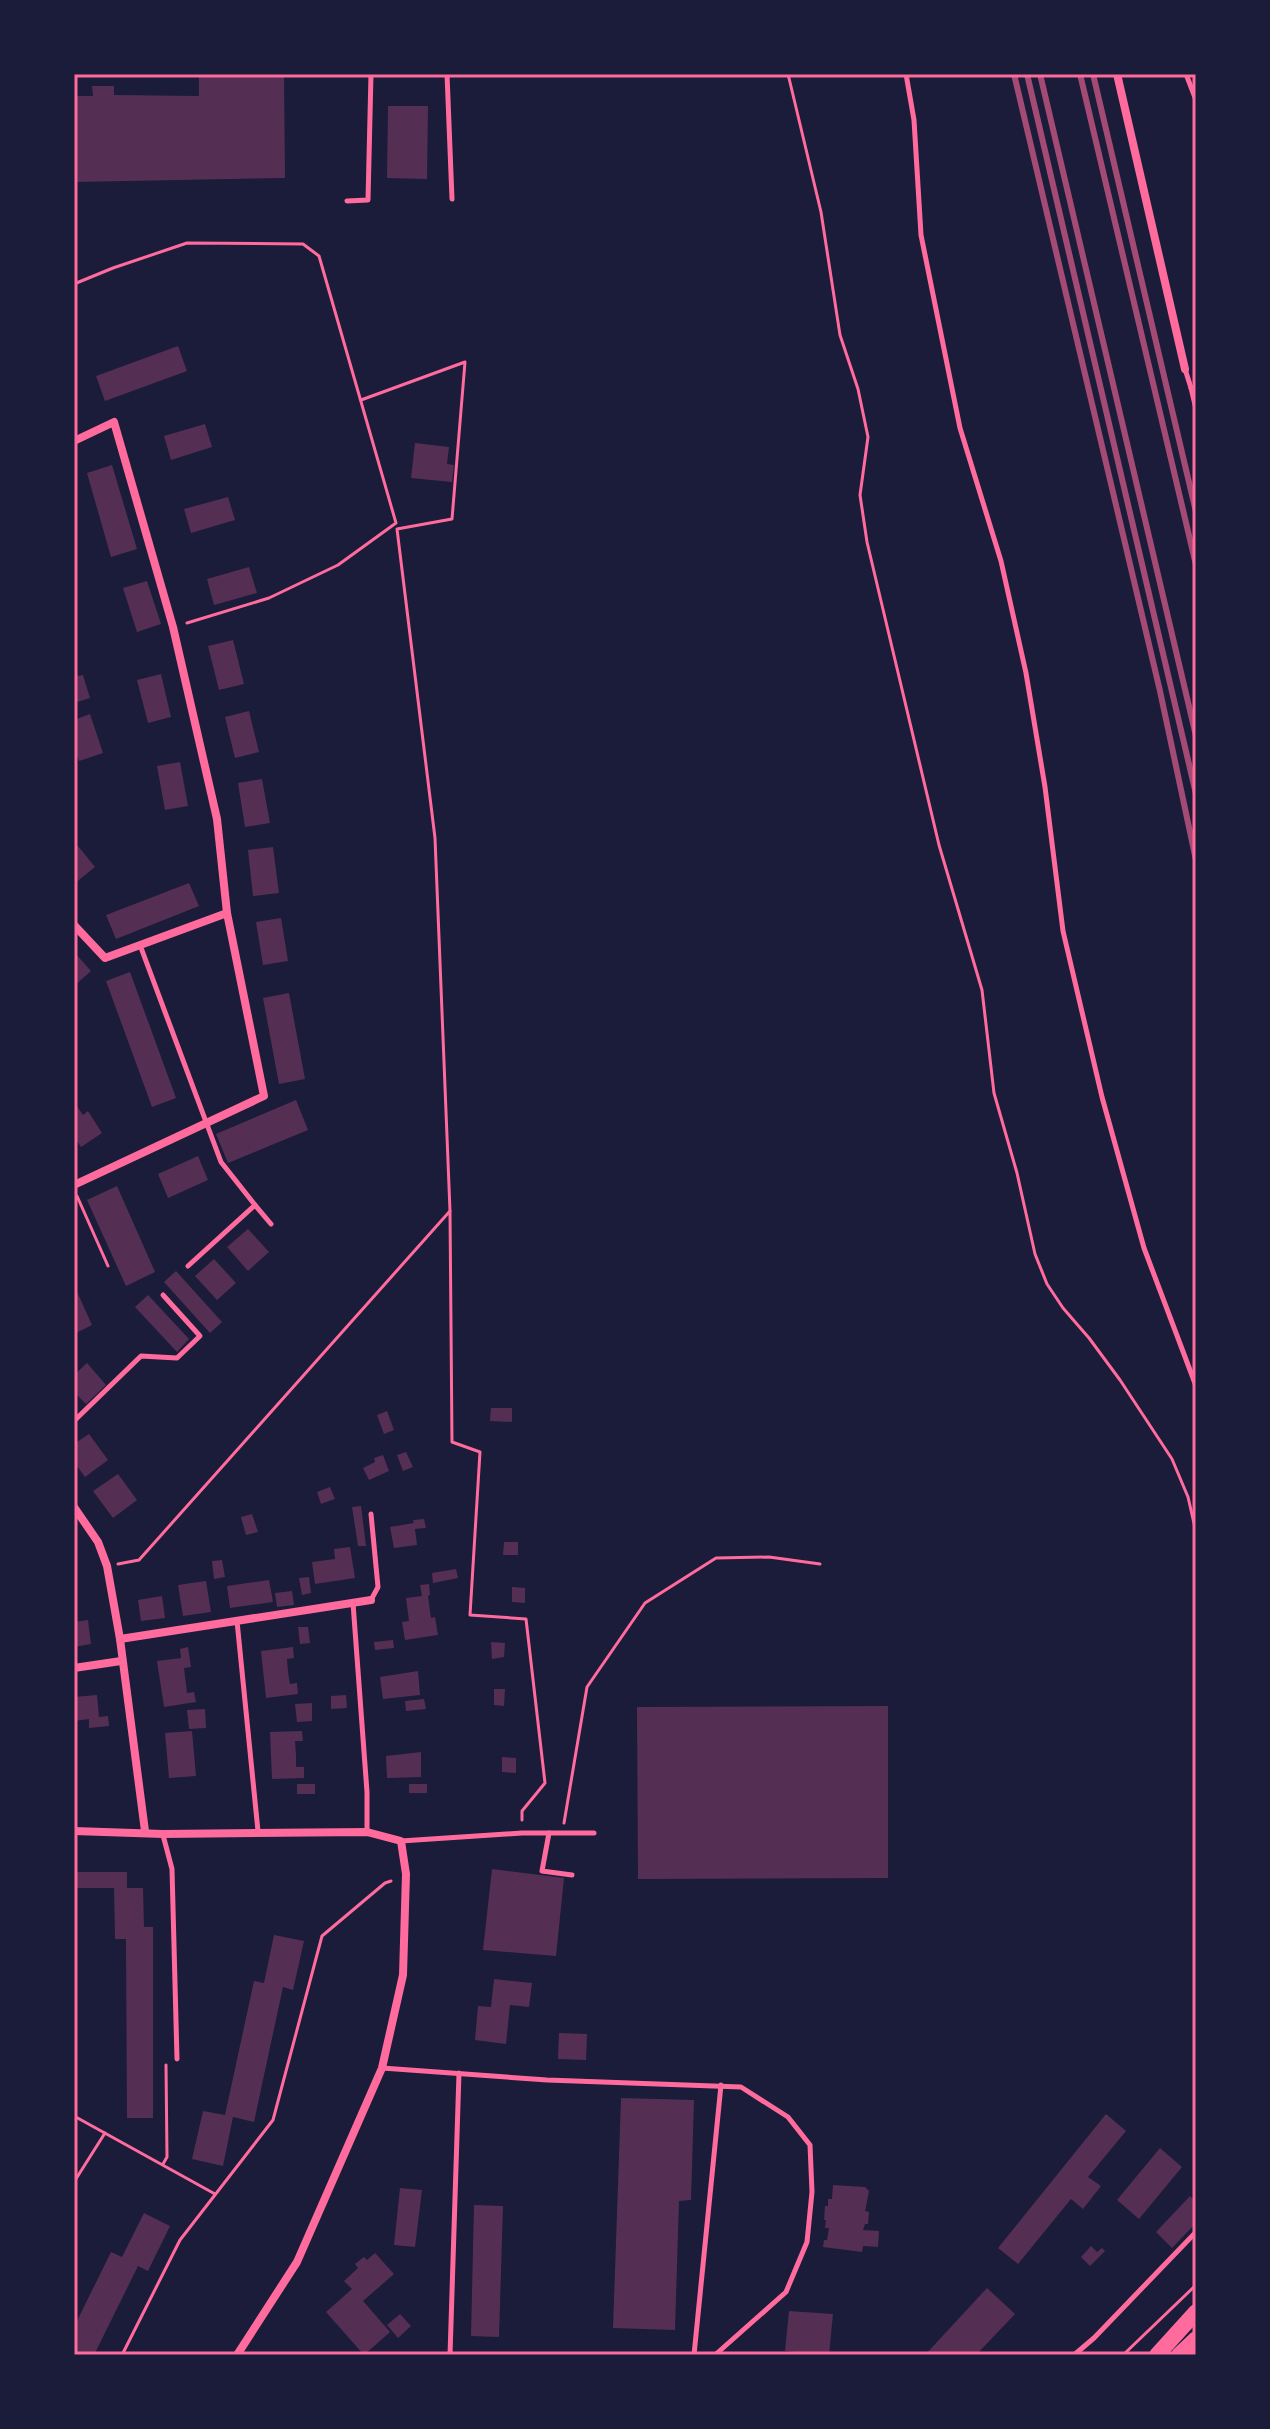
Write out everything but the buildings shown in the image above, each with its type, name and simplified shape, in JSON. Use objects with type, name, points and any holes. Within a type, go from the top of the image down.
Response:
[{"type":"main road","points":[[1157,2355],[1196,2312]]},
{"type":"main road","points":[[1179,2355],[1196,2339]]},
{"type":"street","points":[[1117,74],[1185,369]]},
{"type":"street","points":[[74,441],[114,422],[173,627],[217,819],[227,913],[264,1096],[74,1188]]},
{"type":"street","points":[[74,925],[105,958],[227,913]]},
{"type":"street","points":[[74,1507],[98,1542],[107,1566],[120,1639],[145,1831]]},
{"type":"street","points":[[120,1639],[371,1600]]},
{"type":"street","points":[[74,1668],[121,1661]]},
{"type":"street","points":[[74,1831],[163,1834],[367,1832],[401,1841],[406,1874],[403,1975],[382,2068],[297,2262],[237,2355]]},
{"type":"lane","points":[[347,201],[368,200],[371,74]]},
{"type":"lane","points":[[447,74],[452,199]]},
{"type":"lane","points":[[906,74],[914,120],[921,235],[960,428],[1001,561],[1026,673],[1045,787],[1063,931],[1102,1097],[1144,1248],[1196,1386]]},
{"type":"lane","points":[[1186,74],[1196,100]]},
{"type":"lane","points":[[1185,369],[1194,388],[1196,409]]},
{"type":"lane","points":[[140,945],[221,1162],[271,1224]]},
{"type":"lane","points":[[188,1266],[255,1205]]},
{"type":"lane","points":[[74,1421],[141,1356],[177,1358],[200,1336],[163,1295]]},
{"type":"lane","points":[[371,1514],[378,1587],[371,1600]]},
{"type":"lane","points":[[353,1603],[367,1792],[367,1832]]},
{"type":"lane","points":[[237,1621],[258,1831]]},
{"type":"lane","points":[[401,1841],[522,1833],[594,1833]]},
{"type":"lane","points":[[549,1833],[542,1871],[572,1875]]},
{"type":"lane","points":[[163,1834],[172,1869],[177,2059]]},
{"type":"lane","points":[[382,2068],[547,2080],[741,2087],[788,2117],[810,2145],[812,2192],[807,2242],[786,2292],[715,2355]]},
{"type":"lane","points":[[450,2355],[459,2073]]},
{"type":"lane","points":[[694,2355],[721,2085]]},
{"type":"lane","points":[[1074,2355],[1196,2232]]},
{"type":"path","points":[[788,74],[821,212],[840,335],[858,389],[868,437],[860,495],[867,542],[939,845],[982,990],[994,1093],[1017,1173],[1035,1254],[1047,1284],[1063,1308],[1120,1380],[1172,1459],[1188,1497],[1196,1532]]},
{"type":"path","points":[[74,284],[187,243],[303,244],[319,256],[361,400],[396,523],[435,838],[450,1211],[452,1442],[480,1452],[470,1615],[526,1619],[544,1768],[545,1783],[522,1811],[522,1833]]},
{"type":"path","points":[[361,400],[465,362],[452,519],[397,529]]},
{"type":"path","points":[[173,627],[269,598],[338,565],[396,523]]},
{"type":"path","points":[[74,1188],[108,1266]]},
{"type":"path","points":[[107,1566],[139,1560],[450,1211]]},
{"type":"path","points":[[562,1832],[587,1687],[645,1603],[716,1558],[769,1557],[820,1564]]},
{"type":"path","points":[[122,2355],[180,2240],[273,2120],[322,1936],[385,1883],[406,1874]]},
{"type":"path","points":[[163,2164],[167,2157],[166,2064],[177,2059]]},
{"type":"path","points":[[74,2116],[215,2194]]},
{"type":"path","points":[[74,2182],[105,2133]]},
{"type":"path","points":[[1123,2355],[1196,2285]]},
{"type":"railway","points":[[1014,74],[1160,691],[1196,860]]},
{"type":"railway","points":[[1027,74],[1196,794]]},
{"type":"railway","points":[[1040,74],[1196,736]]},
{"type":"railway","points":[[1080,74],[1196,565]]},
{"type":"railway","points":[[1093,74],[1196,512]]}]
